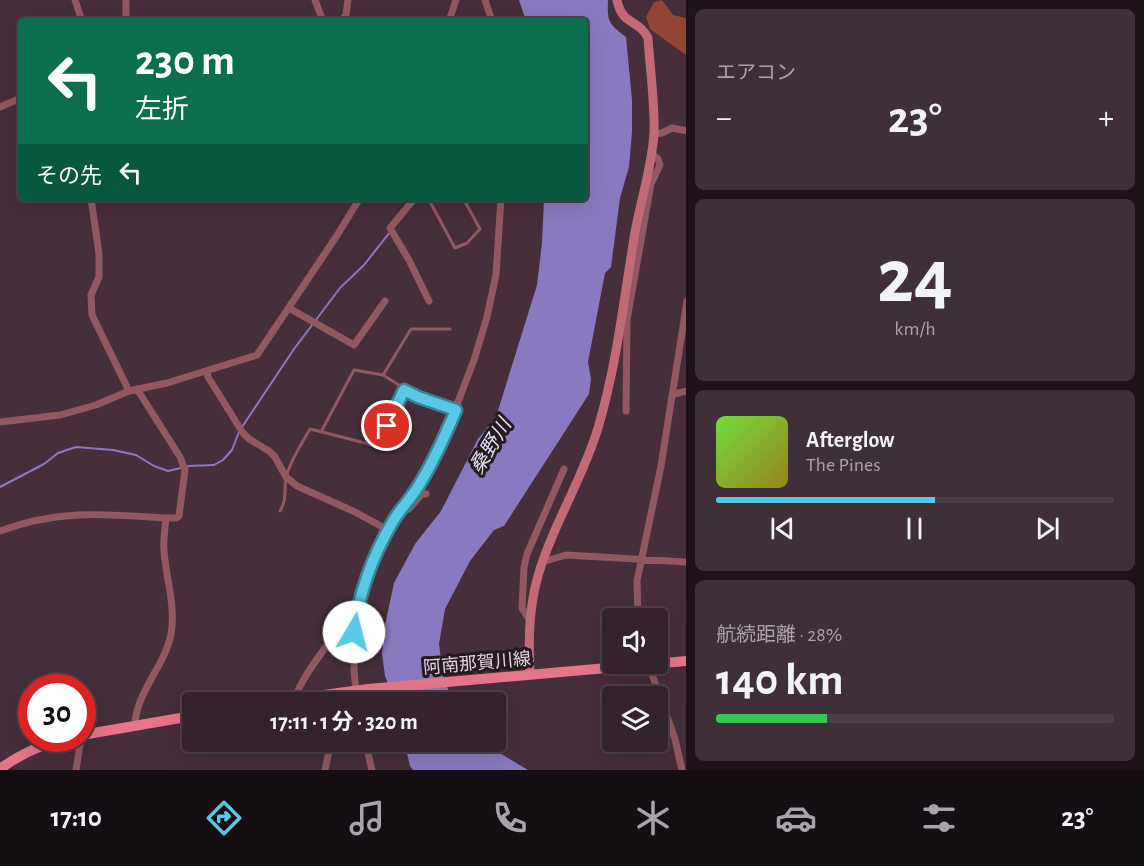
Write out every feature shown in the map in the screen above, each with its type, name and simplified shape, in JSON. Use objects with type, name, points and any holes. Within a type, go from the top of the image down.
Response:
[{"type":"main road","name":"阿南那賀川線","points":[[668,662],[686,661]]},
{"type":"main road","name":"阿南那賀川線","points":[[340,692],[602,668]]},
{"type":"main road","points":[[96,733],[182,718]]},
{"type":"main road","points":[[2,764],[26,752]]},
{"type":"street","points":[[75,0],[81,18]]},
{"type":"street","points":[[126,0],[126,18]]},
{"type":"street","points":[[315,0],[322,18]]},
{"type":"street","points":[[344,18],[348,0]]},
{"type":"street","points":[[450,18],[456,0]]},
{"type":"street","points":[[485,0],[491,18]]},
{"type":"street","points":[[525,675],[529,619],[535,585],[554,533],[585,468],[609,387],[624,318],[636,231],[654,134],[648,38],[645,32],[623,17],[619,12],[617,0]]},
{"type":"street","points":[[0,107],[18,99]]},
{"type":"street","points":[[654,134],[672,128],[686,131]]},
{"type":"street","points":[[91,201],[99,254],[99,277],[91,295],[92,315],[129,391]]},
{"type":"street","points":[[0,422],[60,416],[96,405],[129,391],[167,383],[257,355],[358,201]]},
{"type":"street","points":[[412,201],[390,228],[429,301]]},
{"type":"street","points":[[355,690],[354,651],[357,613],[365,580],[393,520],[408,504],[440,449],[474,360],[496,275],[501,201]]},
{"type":"street","points":[[289,308],[354,345],[385,301]]},
{"type":"street","points":[[638,608],[637,581],[640,560],[662,466],[686,308]]},
{"type":"street","points":[[624,318],[626,411]]},
{"type":"street","points":[[207,371],[208,377],[243,433],[275,457],[286,477],[306,491],[355,512],[388,530]]},
{"type":"street","points":[[0,531],[62,515],[120,514],[166,518],[179,516],[185,485],[184,464],[137,389]]},
{"type":"street","points":[[674,394],[686,392]]},
{"type":"street","points":[[529,619],[522,608],[526,560],[564,469]]},
{"type":"street","points":[[388,530],[422,494],[426,494]]},
{"type":"street","points":[[135,725],[137,708],[163,657],[171,635],[172,607],[164,549],[166,518]]},
{"type":"street","points":[[542,562],[566,555],[686,562]]},
{"type":"street","points":[[296,692],[351,614],[357,613]]},
{"type":"street","points":[[652,674],[675,739],[682,770]]},
{"type":"street","points":[[76,770],[79,752]]},
{"type":"street","points":[[325,770],[329,752]]},
{"type":"street","points":[[368,752],[372,770]]},
{"type":"lane","points":[[430,201],[455,248],[467,243],[480,229],[465,201]]},
{"type":"lane","points":[[383,375],[411,328],[450,329]]},
{"type":"lane","points":[[321,432],[354,370],[383,375],[418,397],[456,410]]},
{"type":"lane","points":[[280,511],[284,503],[286,477],[296,450],[310,429],[376,446],[380,445],[394,408],[404,390]]},
{"type":"shaded area","points":[[662,0],[673,15],[686,18],[686,55],[650,29],[646,17],[654,2]]},
{"type":"water","name":"桑野川","points":[[519,0],[608,0],[610,22],[626,37],[632,100],[629,167],[620,198],[611,267],[605,273],[588,362],[591,379],[589,394],[504,526],[494,530],[470,561],[445,609],[439,644],[443,676],[449,692],[391,692],[385,676],[382,654],[385,625],[394,583],[415,544],[441,511],[478,439],[496,417],[537,285],[544,201],[588,201],[588,18],[525,18]]},
{"type":"water","points":[[407,752],[498,752],[528,770],[413,770]]},
{"type":"waterway","points":[[242,427],[294,349],[340,288],[364,265],[390,232]]},
{"type":"waterway","points":[[0,487],[44,464],[58,453],[76,447],[113,450],[136,455],[168,471],[189,466],[214,465],[223,460],[232,450],[239,432]]},
{"type":"route","points":[[354,632],[360,596],[377,553],[393,520],[408,504],[440,449],[456,410],[404,390],[387,426]]}]
